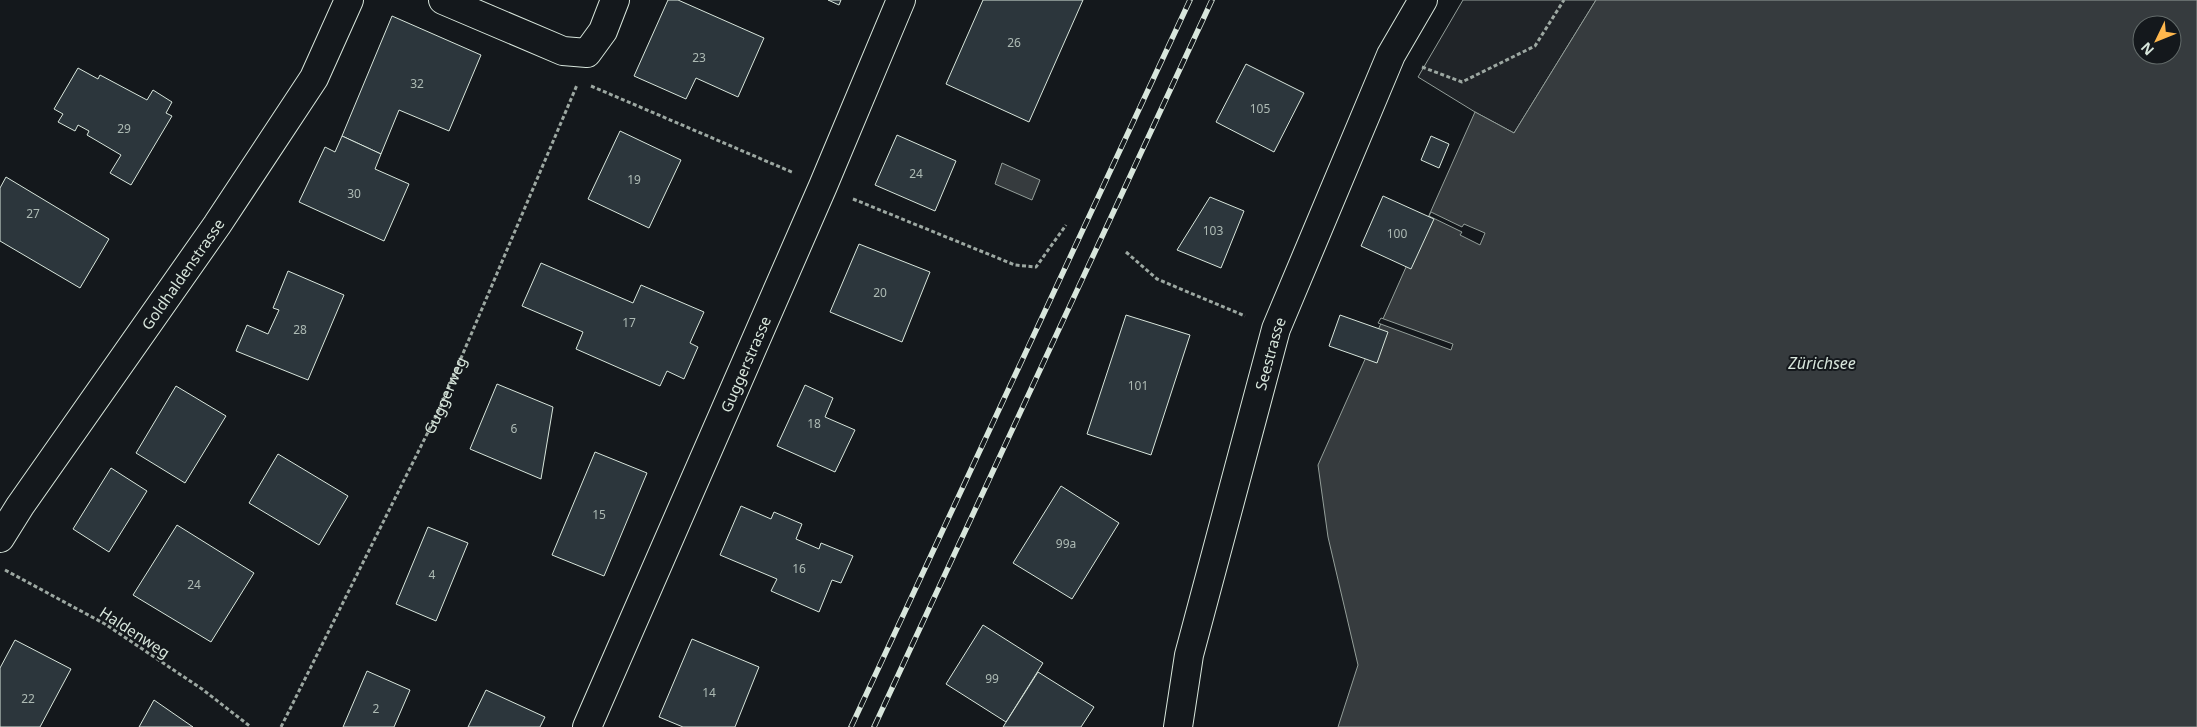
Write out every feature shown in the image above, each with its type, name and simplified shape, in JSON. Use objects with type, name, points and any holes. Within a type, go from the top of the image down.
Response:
[{"type":"street","name":"Goldhaldenstrasse","points":[[0,538],[20,506],[217,225],[314,78],[349,0]]},
{"type":"street","points":[[443,0],[563,51],[587,53],[603,31],[615,0]]},
{"type":"street","name":"Guggerstrasse","points":[[587,727],[819,195],[901,0]]},
{"type":"street","name":"Seestrasse","points":[[1178,727],[1189,655],[1276,329],[1391,55],[1423,0]]},
{"type":"path","points":[[1437,73],[1462,82],[1535,46],[1564,0]]},
{"type":"path","name":"Guggerweg","points":[[280,727],[439,410],[579,81],[587,53]]},
{"type":"path","points":[[579,81],[799,176]]},
{"type":"path","points":[[854,200],[1015,265],[1023,266],[1036,267],[1066,225]]},
{"type":"path","points":[[1126,252],[1157,279],[1276,329]]},
{"type":"path","name":"Haldenweg","points":[[0,568],[105,624],[202,689],[251,727]]},
{"type":"shaded area","points":[[1463,0],[1596,0],[1514,133],[1475,112],[1418,77]]},
{"type":"water","name":"Zürichsee","points":[[1596,0],[2197,0],[2197,727],[1338,727],[1358,665],[1328,537],[1318,465],[1475,112],[1514,133]]},
{"type":"water","points":[[1002,163],[1040,180],[1032,200],[995,184]]},
{"type":"pier","points":[[1431,212],[1462,227],[1464,224],[1485,233],[1480,245],[1460,235],[1462,232],[1429,216]]},
{"type":"pier","points":[[1381,318],[1453,344],[1451,350],[1378,323]]},
{"type":"building","points":[[668,0],[678,0],[764,38],[738,97],[696,78],[686,99],[634,76]]},
{"type":"building","points":[[828,0],[841,0],[839,5]]},
{"type":"building","points":[[983,0],[1083,0],[1029,122],[946,84]]},
{"type":"building","points":[[392,16],[481,55],[449,131],[399,110],[381,154],[342,136]]},
{"type":"building","points":[[1246,64],[1304,93],[1274,152],[1216,122]]},
{"type":"building","points":[[78,68],[98,79],[100,75],[147,100],[153,90],[172,102],[166,113],[172,116],[131,185],[110,173],[121,155],[87,135],[89,131],[78,125],[75,131],[58,122],[63,114],[54,109]]},
{"type":"building","points":[[620,131],[681,160],[649,228],[588,199]]},
{"type":"building","points":[[897,135],[956,161],[935,211],[875,185]]},
{"type":"building","points":[[342,136],[381,154],[375,169],[409,184],[384,241],[299,202],[325,147],[335,152]]},
{"type":"building","points":[[1431,136],[1449,144],[1439,168],[1421,160]]},
{"type":"building","points":[[6,177],[109,239],[80,288],[0,241],[0,188]]},
{"type":"building","points":[[1383,196],[1434,219],[1411,269],[1361,246]]},
{"type":"building","points":[[1210,197],[1244,211],[1221,268],[1177,250]]},
{"type":"building","points":[[859,244],[930,272],[902,342],[830,312]]},
{"type":"building","points":[[541,263],[633,303],[641,285],[704,312],[690,343],[698,347],[684,379],[667,371],[660,386],[576,349],[583,332],[522,306]]},
{"type":"building","points":[[288,271],[344,295],[308,380],[236,351],[247,325],[268,334],[279,310],[273,308]]},
{"type":"building","points":[[1126,315],[1190,335],[1151,455],[1087,434]]},
{"type":"building","points":[[1340,315],[1388,332],[1377,363],[1329,346]]},
{"type":"building","points":[[497,384],[553,407],[541,479],[470,449]]},
{"type":"building","points":[[805,385],[833,398],[825,417],[855,430],[835,472],[777,446]]},
{"type":"building","points":[[176,386],[226,416],[185,483],[136,453]]},
{"type":"building","points":[[595,452],[647,473],[604,576],[552,555]]},
{"type":"building","points":[[278,454],[348,496],[319,545],[249,503]]},
{"type":"building","points":[[111,468],[147,491],[109,552],[73,529]]},
{"type":"building","points":[[1061,486],[1119,523],[1072,599],[1013,563]]},
{"type":"building","points":[[741,506],[771,519],[774,512],[802,524],[796,539],[819,549],[821,543],[853,556],[841,583],[832,580],[819,612],[771,591],[777,579],[720,555]]},
{"type":"building","points":[[177,525],[254,573],[211,642],[133,595]]},
{"type":"building","points":[[428,527],[468,543],[436,621],[396,604]]},
{"type":"building","points":[[983,625],[1043,663],[1006,722],[946,684]]},
{"type":"building","points":[[692,639],[759,667],[735,727],[683,727],[659,717]]},
{"type":"building","points":[[15,640],[71,669],[40,727],[0,727],[0,668]]},
{"type":"building","points":[[367,671],[410,690],[394,727],[343,727]]},
{"type":"building","points":[[1038,672],[1094,707],[1081,727],[1003,727]]},
{"type":"building","points":[[486,690],[545,717],[540,727],[468,727]]},
{"type":"building","points":[[154,700],[193,727],[139,727]]},
{"type":"railway","points":[[851,727],[1190,0]]},
{"type":"railway","points":[[874,727],[1212,0]]}]
